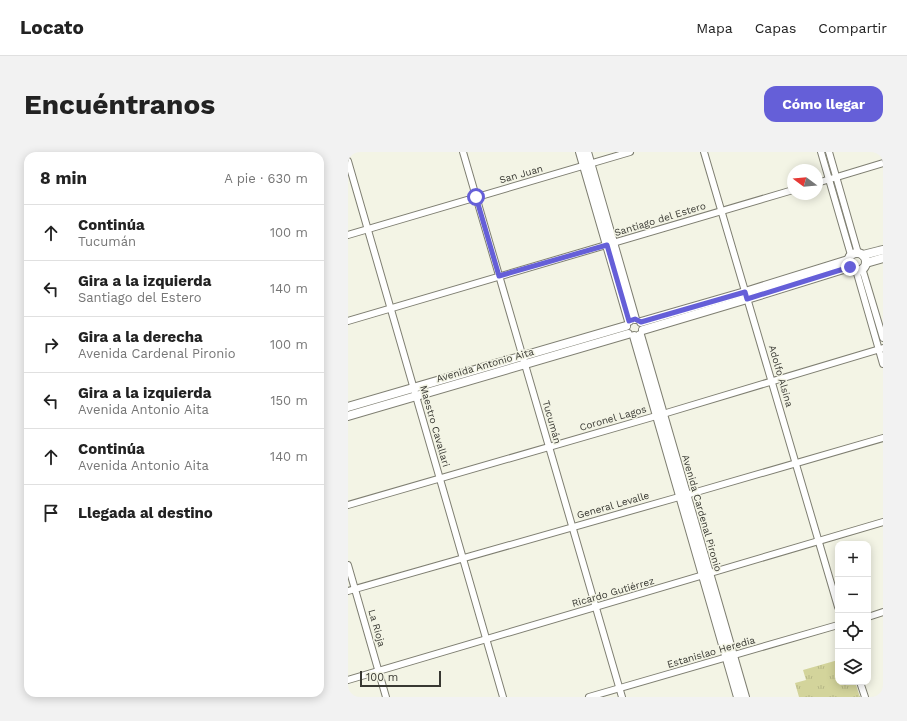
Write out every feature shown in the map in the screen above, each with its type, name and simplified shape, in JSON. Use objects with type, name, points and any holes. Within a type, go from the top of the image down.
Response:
[{"type":"main road","name":"Avenida Cardenal Pironio","points":[[580,152],[587,165],[730,657],[745,697]]},
{"type":"main road","name":"Avenida Cardenal Pironio","points":[[587,152],[587,165]]},
{"type":"main road","name":"Avenida Antonio Aita","points":[[348,416],[415,392],[746,295],[857,261],[883,250]]},
{"type":"main road","name":"Avenida Antonio Aita","points":[[857,261],[883,258]]},
{"type":"main road","name":"Avenida Antonio Aita","points":[[348,407],[415,392]]},
{"type":"main road","name":"Avenida Cardenal Pironio","points":[[730,657],[738,697]]},
{"type":"street","name":"Tucumán","points":[[463,152],[622,697]]},
{"type":"street","name":"San Juan","points":[[348,235],[630,152]]},
{"type":"street","name":"Adolfo Alsina","points":[[704,152],[835,597]]},
{"type":"street","points":[[821,152],[883,338]]},
{"type":"street","points":[[829,152],[881,349],[883,364]]},
{"type":"street","name":"Maestro Cavallari","points":[[348,161],[503,697]]},
{"type":"street","points":[[823,181],[883,163]]},
{"type":"street","name":"Santiago del Estero","points":[[348,321],[787,192]]},
{"type":"street","name":"Coronel Lagos","points":[[348,505],[660,415],[881,349]]},
{"type":"street","name":"General Levalle","points":[[348,591],[883,438]]},
{"type":"street","name":"Ricardo Gutiérrez","points":[[348,680],[883,522]]},
{"type":"street","name":"La Rioja","points":[[348,565],[386,697]]},
{"type":"street","points":[[871,616],[883,612]]},
{"type":"street","name":"Estanislao Heredia","points":[[589,697],[835,627]]},
{"type":"street","points":[[861,685],[865,697]]},
{"type":"green space","points":[[835,661],[835,685],[856,685],[860,697],[799,697],[795,683],[806,680],[803,670]]},
{"type":"route","points":[[476,197],[499,276],[607,245],[629,321],[635,319],[641,322],[745,292],[747,299],[850,267]]}]
